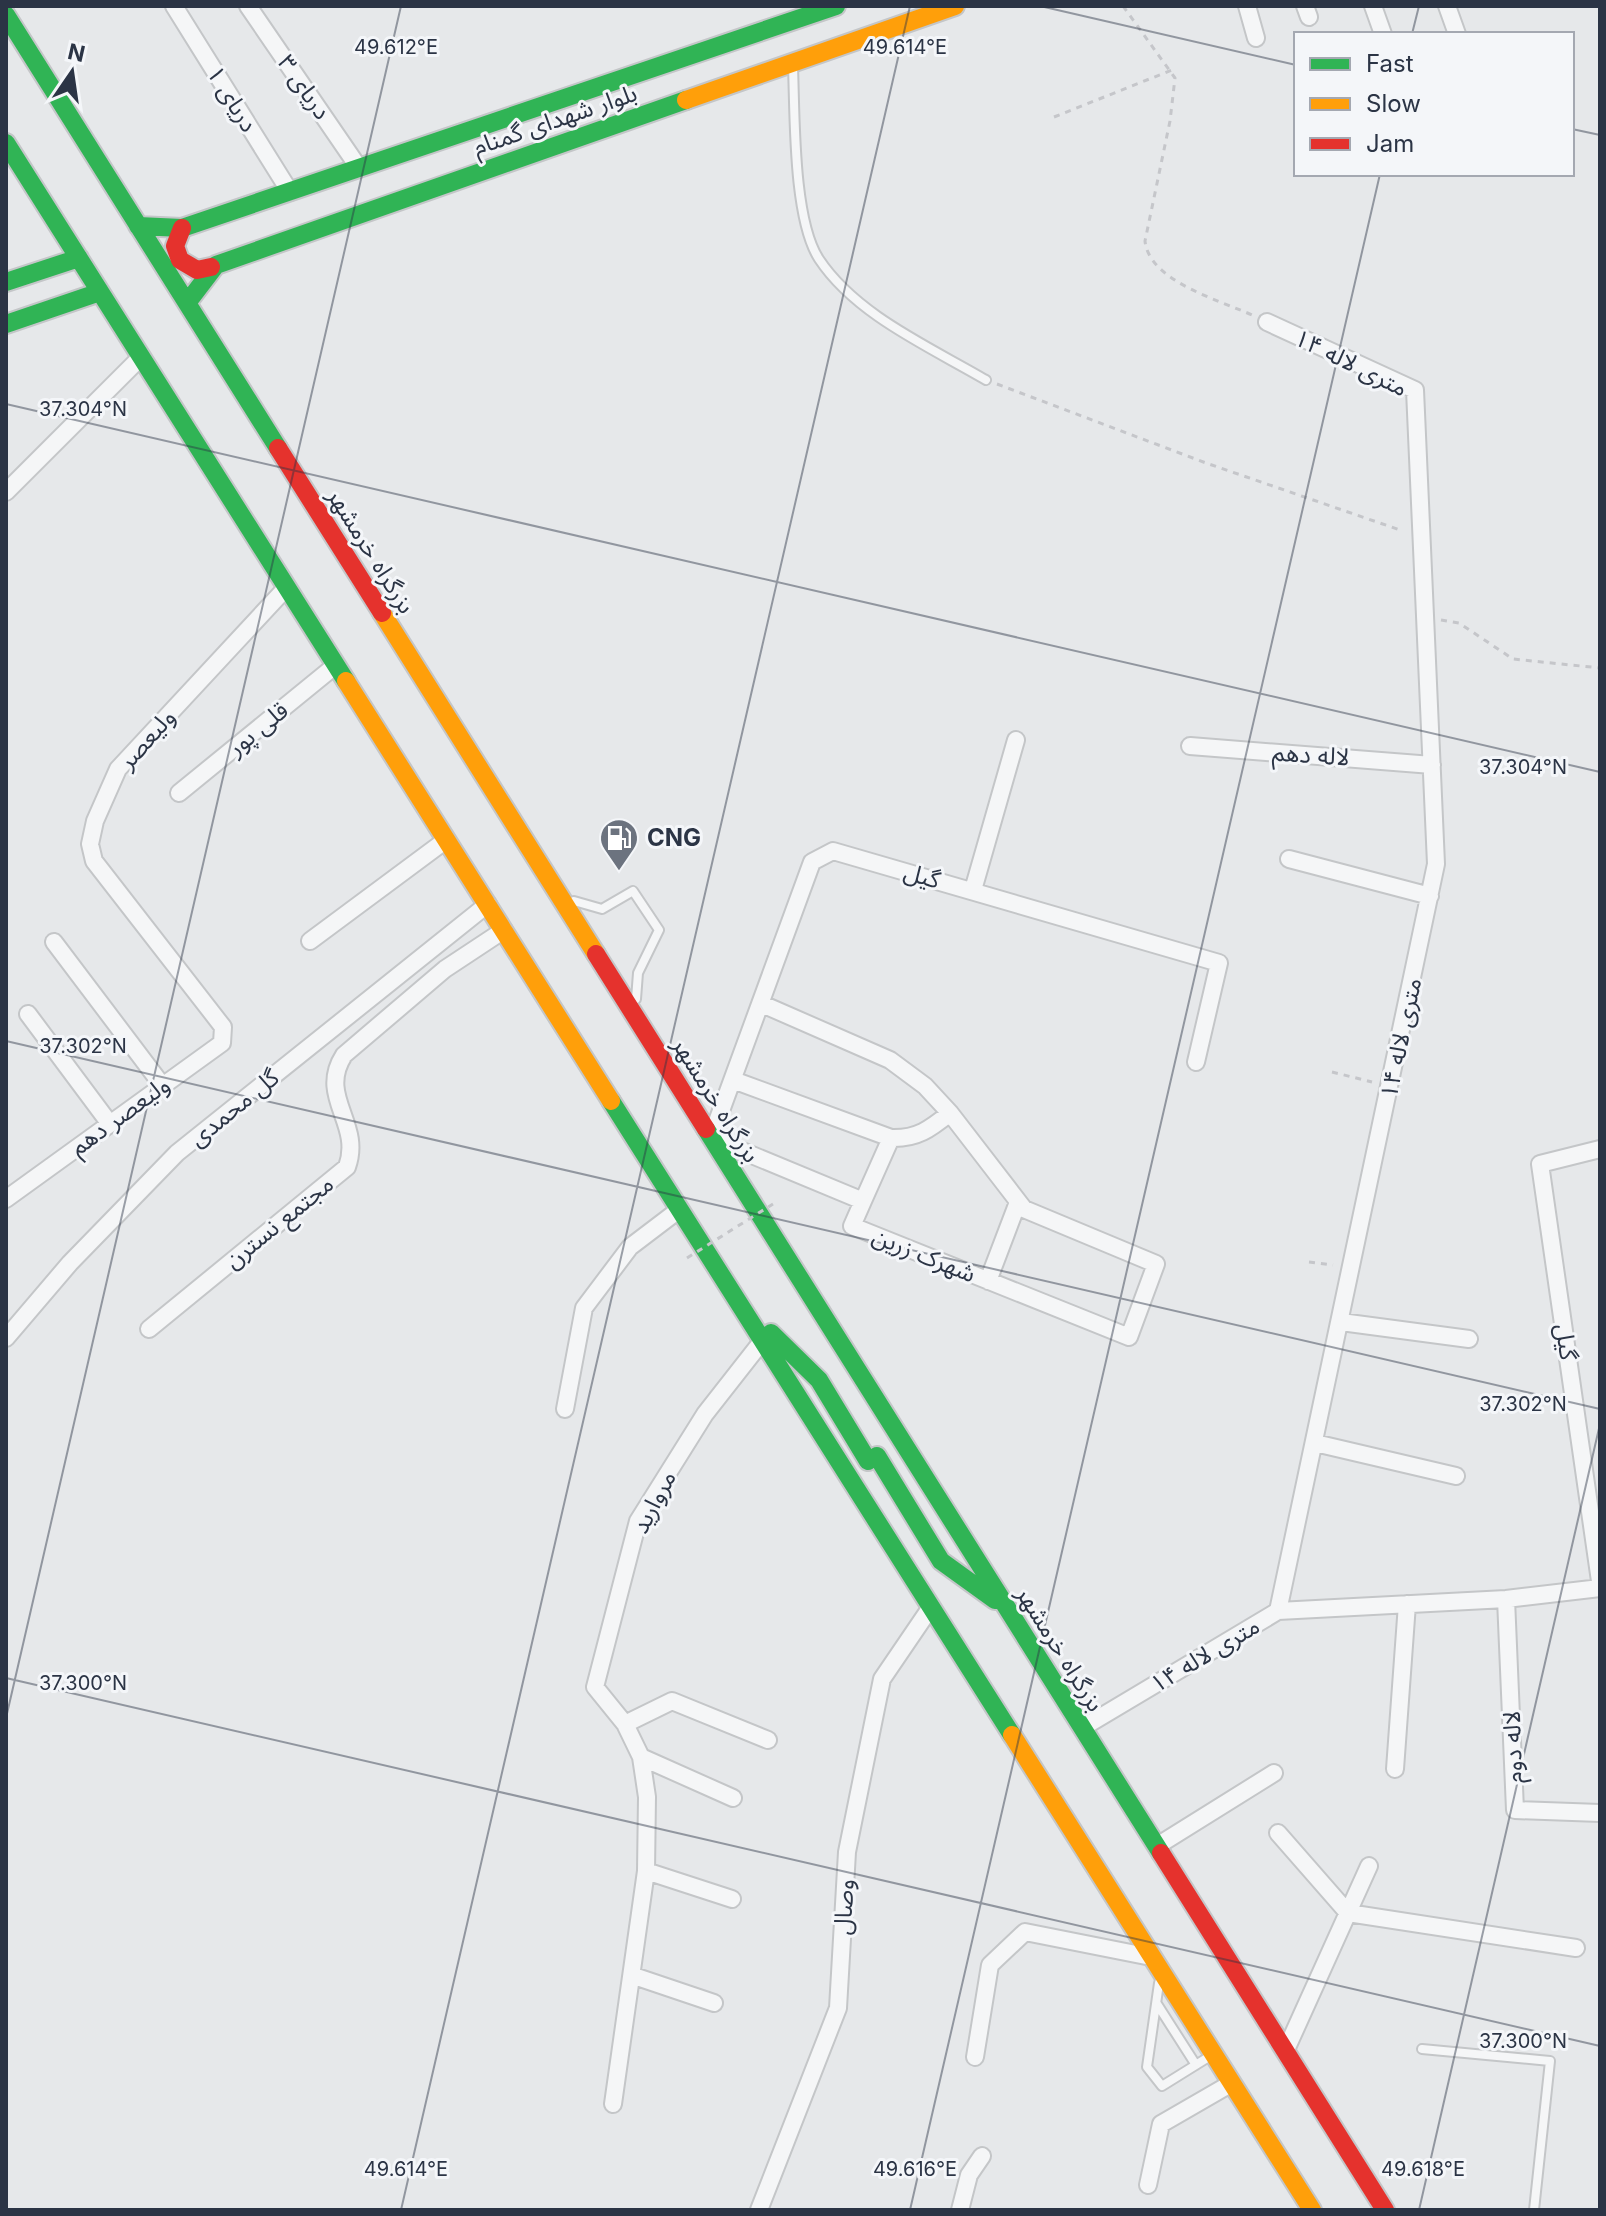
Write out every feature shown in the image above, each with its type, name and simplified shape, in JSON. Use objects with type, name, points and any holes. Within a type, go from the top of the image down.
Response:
[{"type":"main road","name":"بلوار شهدای گمنام","points":[[138,226],[182,228],[836,6]]},
{"type":"main road","points":[[896,6],[902,25]]},
{"type":"main road","name":"بلوار شهدای گمنام","points":[[211,267],[955,6]]},
{"type":"main road","name":"بزرگراه خرمشهر","points":[[6,15],[1385,2210]]},
{"type":"main road","points":[[6,143],[1312,2210]]},
{"type":"main road","points":[[182,228],[175,246],[180,260],[192,269],[211,267]]},
{"type":"main road","points":[[6,282],[79,258]]},
{"type":"main road","points":[[187,303],[211,267]]},
{"type":"main road","points":[[29,274],[48,289],[40,311]]},
{"type":"main road","points":[[6,324],[100,292]]},
{"type":"main road","points":[[740,1305],[819,1380],[941,1561],[1007,1608]]},
{"type":"main road","points":[[847,1473],[902,1442]]},
{"type":"street","name":"دریای ۱","points":[[174,6],[290,192]]},
{"type":"street","name":"دریای ۳","points":[[248,6],[359,168]]},
{"type":"street","points":[[1247,6],[1256,38]]},
{"type":"street","points":[[1373,6],[1382,32]]},
{"type":"street","points":[[1447,6],[1456,32]]},
{"type":"street","name":"۱۴ متری لاله","points":[[1082,1728],[1278,1611],[1353,1269],[1436,864],[1415,390],[1267,322]]},
{"type":"street","points":[[6,492],[141,357]]},
{"type":"street","name":"ولیعصر","points":[[223,1027],[94,861],[90,844],[95,821],[118,769],[287,587]]},
{"type":"street","name":"قلی پور","points":[[179,793],[336,665]]},
{"type":"street","points":[[973,890],[1016,740]]},
{"type":"street","name":"لاله دهم","points":[[1190,746],[1432,765]]},
{"type":"street","points":[[310,941],[446,840]]},
{"type":"street","name":"گیل","points":[[711,1138],[812,862],[821,854],[833,851],[1219,963],[1196,1062]]},
{"type":"street","points":[[1289,859],[1430,896]]},
{"type":"street","name":"گل محمدی","points":[[6,1338],[70,1263],[177,1153],[488,904]]},
{"type":"street","name":"مجتمع نسترن","points":[[149,1329],[347,1167],[352,1139],[334,1088],[334,1071],[344,1055],[445,969],[504,930]]},
{"type":"street","points":[[54,942],[162,1085]]},
{"type":"street","points":[[762,1004],[890,1060],[925,1086],[950,1113],[1018,1202],[988,1281]]},
{"type":"street","points":[[28,1014],[110,1124]]},
{"type":"street","name":"ولیعصر دهم","points":[[6,1199],[222,1043],[223,1027]]},
{"type":"street","points":[[733,1080],[891,1138],[911,1139],[929,1131],[950,1113]]},
{"type":"street","name":"شهرک زرین","points":[[711,1138],[863,1201],[852,1226],[1129,1337],[1156,1264],[1034,1215],[1018,1202]]},
{"type":"street","points":[[863,1201],[891,1138]]},
{"type":"street","name":"گیل","points":[[1600,1149],[1540,1164],[1600,1581]]},
{"type":"street","points":[[565,1409],[584,1308],[630,1247],[680,1209]]},
{"type":"street","points":[[1341,1322],[1469,1339]]},
{"type":"street","name":"مروارید","points":[[625,1724],[595,1687],[638,1521],[705,1414],[763,1340]]},
{"type":"street","points":[[1315,1443],[1456,1476]]},
{"type":"street","points":[[1278,1611],[1506,1599],[1600,1588]]},
{"type":"street","name":"لاله دوم","points":[[1506,1599],[1515,1810],[1600,1813]]},
{"type":"street","points":[[1395,1769],[1407,1604]]},
{"type":"street","name":"وصال","points":[[759,2210],[838,2008],[847,1852],[882,1679],[931,1607]]},
{"type":"street","points":[[613,2104],[634,1976],[646,1871],[647,1797],[641,1757],[625,1724],[672,1701],[768,1740]]},
{"type":"street","points":[[641,1757],[733,1798]]},
{"type":"street","points":[[1157,1846],[1274,1773]]},
{"type":"street","points":[[1278,1833],[1348,1913],[1576,1948]]},
{"type":"street","points":[[1285,2052],[1369,1866]]},
{"type":"street","points":[[646,1871],[732,1899]]},
{"type":"street","points":[[975,2057],[990,1965],[1025,1932],[1157,1964]]},
{"type":"street","points":[[634,1976],[714,2003]]},
{"type":"street","points":[[1148,2185],[1161,2124],[1232,2083]]},
{"type":"street","points":[[960,2210],[969,2175],[982,2156]]},
{"type":"lane","points":[[793,63],[804,224],[818,259],[874,314],[986,380]]},
{"type":"lane","points":[[561,898],[602,909],[633,891],[659,930],[638,973],[634,1015]]},
{"type":"lane","points":[[1157,1964],[1156,2004],[1147,2067],[1162,2086],[1214,2054]]},
{"type":"lane","points":[[1156,2004],[1196,2065]]},
{"type":"lane","points":[[1422,2049],[1550,2061],[1534,2210]]},
{"type":"path","points":[[1123,6],[1172,70],[1175,89],[1145,241],[1147,256],[1164,274],[1267,322]]},
{"type":"path","points":[[1054,117],[1172,70]]},
{"type":"path","points":[[986,380],[1206,463],[1422,538]]},
{"type":"path","points":[[1425,619],[1459,623],[1513,659],[1600,668]]},
{"type":"path","points":[[1332,1072],[1391,1086]]},
{"type":"path","points":[[687,1258],[773,1204]]},
{"type":"path","points":[[1309,1262],[1353,1269]]},
{"type":"traffic: fast","points":[[138,226],[182,228],[836,6]]},
{"type":"traffic: fast","points":[[6,15],[278,448]]},
{"type":"traffic: fast","points":[[187,303],[216,265],[686,100]]},
{"type":"traffic: fast","points":[[6,143],[346,681]]},
{"type":"traffic: fast","points":[[6,282],[79,258]]},
{"type":"traffic: fast","points":[[6,324],[100,292]]},
{"type":"traffic: fast","points":[[611,1101],[1012,1735]]},
{"type":"traffic: fast","points":[[706,1129],[1161,1853]]},
{"type":"traffic: fast","points":[[771,1333],[819,1380],[868,1461]]},
{"type":"traffic: fast","points":[[877,1456],[941,1561],[995,1600]]},
{"type":"traffic: slow","points":[[686,100],[955,6]]},
{"type":"traffic: slow","points":[[382,613],[596,954]]},
{"type":"traffic: slow","points":[[346,681],[611,1101]]},
{"type":"traffic: slow","points":[[1012,1735],[1312,2210]]},
{"type":"traffic: jam","points":[[182,228],[175,246],[180,260],[197,270],[211,267]]},
{"type":"traffic: jam","points":[[278,448],[382,613]]},
{"type":"traffic: jam","points":[[596,954],[706,1129]]},
{"type":"traffic: jam","points":[[1161,1853],[1385,2210]]},
{"type":"place","name":"CNG","points":[[619,872]]}]
